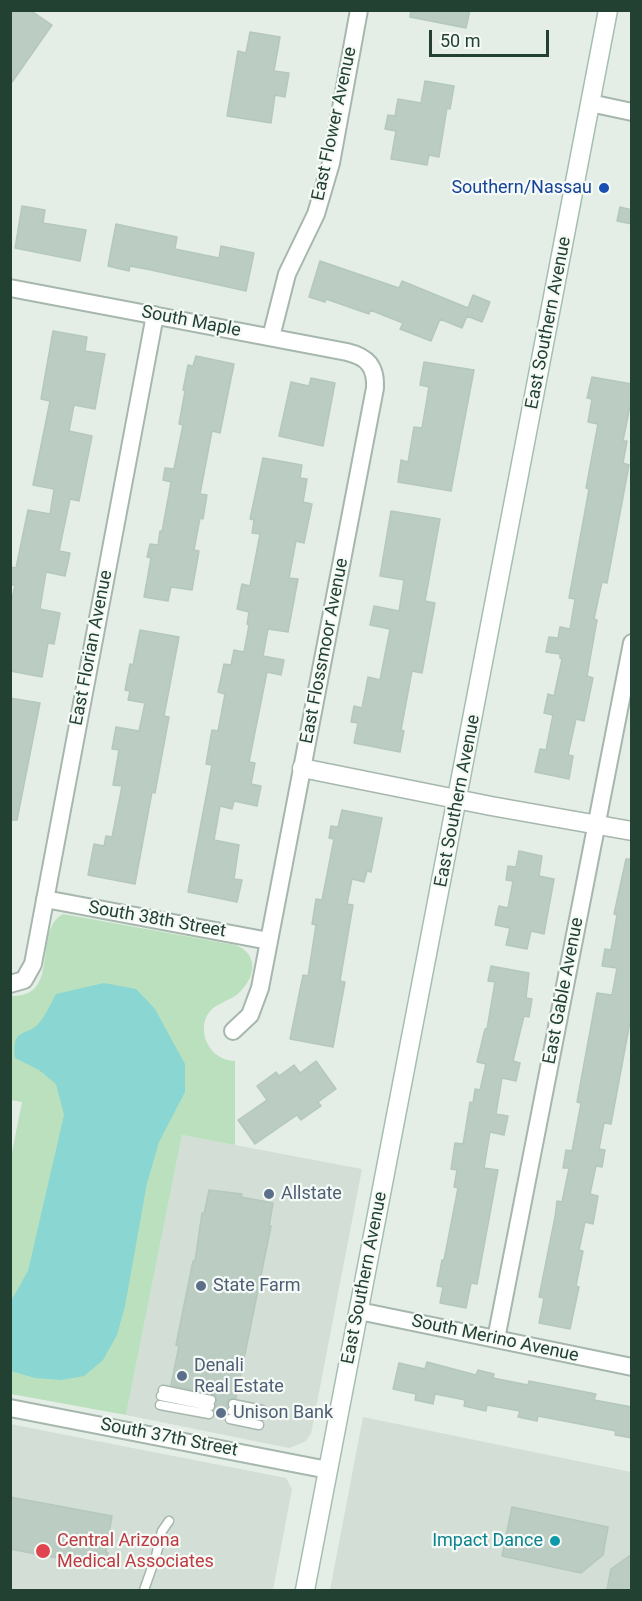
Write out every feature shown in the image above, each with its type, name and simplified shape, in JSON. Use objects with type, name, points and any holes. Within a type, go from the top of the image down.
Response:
[{"type":"main road","name":"East Southern Avenue","points":[[305,1590],[608,10]]},
{"type":"main road","points":[[302,768],[458,800],[632,831]]},
{"type":"street","name":"East Flower Avenue","points":[[271,337],[287,274],[316,214],[331,163],[358,10]]},
{"type":"street","points":[[591,103],[632,112]]},
{"type":"street","name":"South Maple","points":[[10,288],[348,352],[363,357],[370,363]]},
{"type":"street","name":"East Florian Avenue","points":[[17,982],[33,964],[155,315]]},
{"type":"street","name":"East Flossmoor Avenue","points":[[233,1032],[250,1015],[256,1002],[269,941],[375,388],[374,370],[370,363]]},
{"type":"street","name":"East Gable Avenue","points":[[496,1339],[632,643]]},
{"type":"street","name":"South 38th Street","points":[[45,899],[269,941]]},
{"type":"street","name":"South Merino Avenue","points":[[359,1311],[632,1366]]},
{"type":"street","name":"South 37th Street","points":[[10,1408],[328,1470]]},
{"type":"lane","points":[[210,1407],[161,1397],[210,1407]]},
{"type":"lane","points":[[261,1417],[232,1411],[261,1417]]},
{"type":"lane","points":[[144,1590],[162,1531],[169,1521]]},
{"type":"shaded area","points":[[182,1135],[362,1169],[311,1434],[306,1441],[289,1448],[126,1415]]},
{"type":"shaded area","points":[[363,1417],[631,1472],[631,1590],[330,1590]]},
{"type":"shaded area","points":[[10,1424],[286,1478],[292,1489],[273,1590],[11,1590]]},
{"type":"green space","points":[[63,914],[235,945],[248,954],[252,967],[249,980],[239,993],[211,1010],[204,1023],[205,1037],[211,1049],[222,1058],[235,1061],[235,1145],[182,1135],[126,1415],[11,1394],[10,1162],[22,1102],[11,1100],[10,1006],[12,996],[27,993],[37,986],[42,975],[49,934],[54,922]]},
{"type":"water","points":[[104,983],[136,989],[155,1009],[185,1064],[185,1092],[159,1142],[147,1183],[125,1306],[117,1335],[103,1360],[84,1376],[61,1380],[35,1378],[11,1371],[11,1301],[28,1271],[64,1115],[56,1084],[39,1070],[15,1058],[14,1048],[21,1034],[39,1023],[56,994]]},
{"type":"building","points":[[10,10],[30,10],[52,25],[10,85]]},
{"type":"building","points":[[411,10],[470,10],[466,28],[410,17]]},
{"type":"building","points":[[250,32],[280,37],[274,71],[289,73],[285,97],[275,95],[271,123],[227,116],[238,51],[246,53]]},
{"type":"building","points":[[425,81],[454,86],[450,109],[447,108],[439,157],[429,155],[427,165],[391,159],[396,131],[385,129],[388,115],[395,116],[398,99],[421,103]]},
{"type":"building","points":[[22,206],[45,210],[43,223],[86,230],[80,261],[15,248]]},
{"type":"building","points":[[620,207],[632,210],[632,224],[617,221]]},
{"type":"building","points":[[116,224],[177,237],[175,249],[219,258],[221,246],[254,253],[246,291],[130,266],[129,271],[108,266]]},
{"type":"building","points":[[320,261],[399,288],[402,281],[468,308],[473,295],[490,302],[482,322],[467,316],[462,328],[440,319],[431,341],[400,329],[403,323],[370,310],[369,314],[326,299],[325,302],[309,297]]},
{"type":"building","points":[[53,331],[87,337],[85,351],[105,354],[95,409],[74,405],[69,431],[92,436],[79,501],[70,499],[59,551],[70,553],[65,576],[46,572],[40,609],[60,613],[54,644],[48,643],[42,677],[10,671],[10,609],[15,585],[10,585],[10,567],[16,568],[28,510],[50,514],[54,489],[33,485],[50,401],[41,399]]},
{"type":"building","points":[[196,356],[234,364],[220,433],[212,431],[200,494],[207,495],[194,550],[199,551],[192,590],[171,587],[168,601],[144,597],[151,558],[147,557],[150,544],[158,545],[160,531],[162,532],[171,482],[163,480],[165,468],[174,469],[183,425],[179,424],[185,391],[183,390],[188,365],[193,366]]},
{"type":"building","points":[[424,362],[474,370],[451,491],[398,482],[401,460],[408,462],[414,427],[422,428],[429,387],[420,385]]},
{"type":"building","points":[[592,377],[632,384],[632,396],[623,441],[627,441],[623,463],[629,465],[607,583],[602,582],[594,619],[597,620],[587,676],[593,678],[584,721],[576,719],[568,755],[573,756],[569,779],[535,772],[540,749],[546,750],[553,715],[544,713],[548,694],[554,696],[562,659],[560,654],[546,652],[549,637],[558,638],[560,627],[570,629],[575,599],[569,598],[589,489],[586,488],[598,424],[588,422],[592,399],[587,398]]},
{"type":"building","points":[[311,378],[335,383],[323,446],[279,436],[291,382],[309,386]]},
{"type":"building","points":[[263,458],[302,465],[300,478],[307,479],[303,502],[312,504],[304,543],[296,541],[289,578],[298,579],[288,632],[268,629],[263,656],[284,660],[281,675],[267,672],[249,762],[255,763],[251,784],[261,786],[257,806],[234,801],[232,809],[220,806],[214,840],[239,845],[234,879],[242,880],[237,902],[188,892],[212,765],[206,764],[212,730],[218,731],[225,694],[218,692],[224,664],[231,665],[234,650],[244,652],[249,625],[247,624],[249,612],[237,609],[242,584],[250,586],[260,534],[252,533],[254,520],[250,519]]},
{"type":"building","points":[[391,511],[440,519],[425,601],[435,603],[422,673],[412,671],[401,730],[404,731],[400,752],[354,743],[358,723],[351,722],[354,706],[362,708],[368,677],[380,680],[390,629],[370,625],[374,606],[399,611],[404,580],[380,576]]},
{"type":"building","points":[[140,630],[179,637],[164,716],[169,717],[135,884],[88,875],[94,844],[104,846],[106,836],[112,837],[122,786],[113,785],[119,750],[112,749],[116,727],[139,731],[145,703],[128,700],[130,691],[125,690]]},
{"type":"building","points":[[10,698],[40,703],[17,820],[10,820]]},
{"type":"building","points":[[342,810],[382,818],[371,872],[367,871],[364,882],[352,879],[347,904],[353,905],[340,981],[345,982],[333,1047],[290,1039],[303,975],[308,976],[316,925],[312,924],[316,899],[322,900],[334,839],[329,838],[331,826],[338,827]]},
{"type":"building","points":[[519,851],[542,856],[539,876],[554,879],[544,934],[531,931],[527,949],[506,945],[510,928],[495,925],[499,906],[508,908],[513,881],[506,880],[508,866],[516,867]]},
{"type":"building","points":[[626,859],[632,859],[632,1023],[630,1022],[611,1124],[604,1123],[599,1149],[605,1150],[602,1167],[596,1166],[590,1194],[598,1196],[593,1224],[585,1222],[579,1250],[583,1251],[576,1286],[579,1287],[570,1329],[539,1323],[544,1298],[539,1297],[557,1201],[562,1202],[569,1168],[563,1168],[566,1150],[572,1151],[581,1103],[577,1102],[597,993],[612,995],[617,968],[602,966],[605,949],[611,950],[617,915],[614,914]]},
{"type":"building","points":[[491,966],[529,973],[526,998],[532,999],[529,1017],[524,1016],[513,1061],[520,1063],[516,1081],[502,1078],[496,1114],[508,1116],[504,1135],[490,1132],[484,1168],[498,1170],[477,1284],[471,1283],[466,1308],[440,1303],[443,1287],[437,1286],[458,1188],[454,1187],[457,1170],[451,1169],[455,1143],[463,1144],[470,1102],[473,1103],[475,1089],[480,1090],[486,1064],[477,1062],[485,1029],[487,1029],[495,982],[488,981]]},
{"type":"building","points":[[316,1061],[336,1089],[318,1102],[321,1106],[301,1120],[297,1115],[255,1144],[238,1120],[267,1100],[257,1086],[276,1072],[279,1076],[294,1065],[300,1073]]},
{"type":"building","points":[[209,1190],[242,1194],[241,1197],[273,1203],[269,1226],[271,1226],[236,1398],[228,1400],[224,1417],[215,1416],[217,1401],[215,1395],[171,1385],[179,1346],[176,1345],[193,1261],[195,1261],[202,1213],[204,1214]]},
{"type":"building","points":[[427,1362],[476,1375],[478,1370],[494,1374],[493,1378],[528,1385],[529,1381],[596,1394],[594,1400],[632,1407],[632,1438],[615,1435],[616,1431],[538,1416],[537,1421],[518,1417],[520,1411],[487,1405],[486,1411],[464,1406],[465,1400],[435,1394],[433,1404],[415,1400],[416,1394],[393,1389],[399,1363],[425,1369]]},
{"type":"building","points":[[10,1497],[112,1516],[105,1569],[10,1549]]},
{"type":"building","name":"Impact Dance","points":[[512,1507],[608,1527],[603,1555],[581,1573],[502,1556]]},
{"type":"building","points":[[632,1554],[632,1590],[607,1590],[611,1569]]},
{"type":"place","name":"Southern/Nassau","points":[[604,188]]},
{"type":"place","name":"Allstate","points":[[269,1194]]},
{"type":"place","name":"State Farm","points":[[201,1286]]},
{"type":"place","name":"Denali Real Estate","points":[[182,1376]]},
{"type":"place","name":"Unison Bank","points":[[221,1413]]},
{"type":"place","name":"Impact Dance","points":[[555,1541]]},
{"type":"place","name":"Central Arizona Medical Associates","points":[[43,1551]]}]
